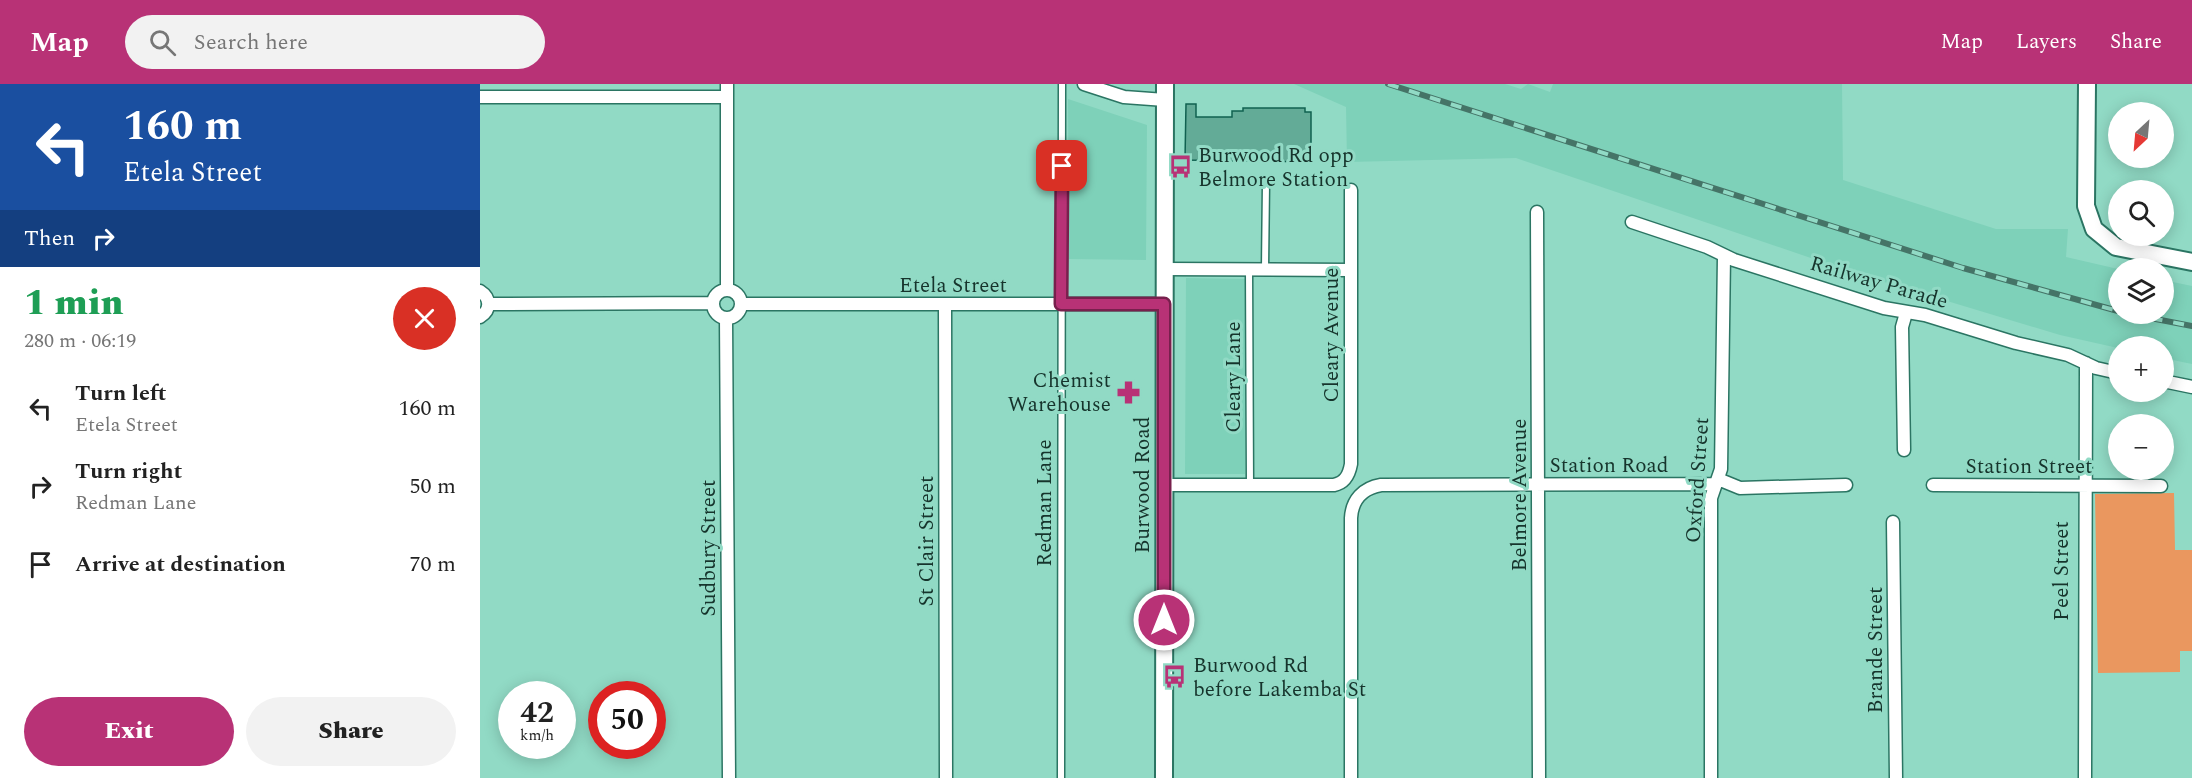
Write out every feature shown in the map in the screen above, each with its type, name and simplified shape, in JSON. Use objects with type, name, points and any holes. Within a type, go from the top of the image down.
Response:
[{"type":"main road","points":[[2087,84],[2086,206],[2094,229],[2106,242],[2116,247],[2192,262]]},
{"type":"main road","name":"Burwood Road","points":[[1164,778],[1165,92]]},
{"type":"street","points":[[1084,84],[1124,97],[1165,92]]},
{"type":"street","points":[[480,97],[727,90],[727,290]]},
{"type":"street","name":"Cleary Avenue","points":[[1250,485],[1334,485],[1346,479],[1351,464],[1351,190]]},
{"type":"street","name":"Belmore Avenue","points":[[1537,212],[1539,778]]},
{"type":"street","name":"Railway Parade","points":[[1632,222],[1707,247],[1724,256],[1906,313],[1925,315],[2016,343],[2068,355],[2108,370]]},
{"type":"street","name":"Oxford Street","points":[[1711,778],[1711,498],[1721,469],[1724,256]]},
{"type":"street","points":[[1164,269],[1350,270]]},
{"type":"street","points":[[727,290],[738,296],[741,304],[738,313],[726,318],[715,311],[713,303],[716,295],[727,290]]},
{"type":"street","points":[[480,291],[486,296],[489,304],[486,312],[480,317]]},
{"type":"street","points":[[489,304],[713,303]]},
{"type":"street","name":"Etela Street","points":[[741,304],[1164,304]]},
{"type":"street","name":"St Clair Street","points":[[945,304],[946,778]]},
{"type":"street","points":[[1904,450],[1902,327],[1906,313]]},
{"type":"street","name":"Sudbury Street","points":[[726,318],[729,778]]},
{"type":"street","name":"Peel Street","points":[[2085,778],[2086,363]]},
{"type":"street","points":[[2174,383],[2192,387]]},
{"type":"street","name":"Station Road","points":[[1351,778],[1350,518],[1361,493],[1369,488],[1381,485],[1717,482],[1740,488],[1846,485]]},
{"type":"street","points":[[1164,484],[1250,485]]},
{"type":"street","name":"Station Street","points":[[1933,485],[2161,486]]},
{"type":"street","name":"Brande Street","points":[[1893,522],[1896,778]]},
{"type":"lane","name":"Redman Lane","points":[[1061,778],[1062,84]]},
{"type":"lane","points":[[1265,269],[1266,183]]},
{"type":"lane","name":"Cleary Lane","points":[[1250,270],[1250,485]]},
{"type":"shaded area","points":[[1294,84],[1505,84],[1521,89],[1528,84],[1550,92],[1553,84],[1842,84],[1843,180],[1996,229],[2068,229],[2066,257],[2108,267],[2108,324],[2174,324],[2174,282],[2192,286],[2192,364],[2174,360],[2174,336],[2108,336],[2108,346],[2060,335],[1861,275],[1516,158],[1347,162],[1346,107]]},
{"type":"shaded area","points":[[1068,99],[1147,125],[1146,260],[1069,259]]},
{"type":"shaded area","points":[[1186,278],[1245,279],[1245,474],[1185,474]]},
{"type":"shaded area","points":[[2174,493],[2175,550],[2192,550],[2192,651],[2180,651],[2180,672],[2098,673],[2095,494]]},
{"type":"building","points":[[1186,104],[1196,104],[1196,117],[1232,117],[1232,111],[1243,111],[1243,108],[1305,108],[1305,112],[1311,112],[1311,162],[1185,160]]},
{"type":"railway","points":[[1388,84],[1963,268],[2108,308]]},
{"type":"railway","points":[[2174,323],[2192,326]]},
{"type":"place","name":"Burwood Rd opp Belmore Station","points":[[1180,167]]},
{"type":"place","name":"Chemist Warehouse","points":[[1129,392]]},
{"type":"place","name":"Burwood Rd before Lakemba St","points":[[1175,677]]},
{"type":"route","points":[[1062,166],[1061,304],[1164,304],[1164,620]]}]
